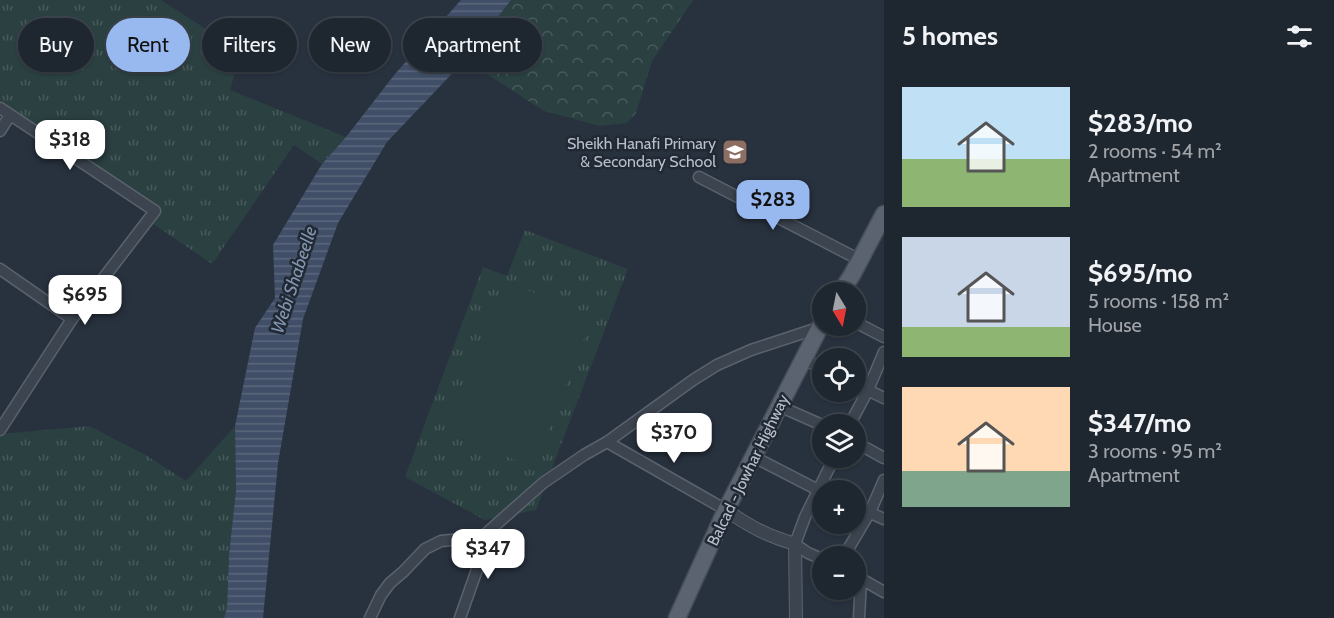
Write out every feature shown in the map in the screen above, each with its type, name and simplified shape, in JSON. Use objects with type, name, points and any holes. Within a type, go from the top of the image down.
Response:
[{"type":"main road","points":[[847,282],[884,215]]},
{"type":"main road","name":"Balcad - Jowhar Highway","points":[[677,618],[726,510],[815,336]]},
{"type":"street","points":[[0,108],[155,211],[72,319],[0,429]]},
{"type":"street","points":[[0,131],[10,115]]},
{"type":"street","points":[[699,177],[860,260]]},
{"type":"street","points":[[0,269],[72,319]]},
{"type":"street","points":[[866,328],[884,337]]},
{"type":"street","points":[[370,618],[381,595],[390,583],[425,549],[441,540],[482,537],[543,483],[607,442],[693,380],[717,365],[812,329]]},
{"type":"street","points":[[855,414],[884,352]]},
{"type":"street","points":[[803,359],[812,363]]},
{"type":"street","points":[[868,390],[884,398]]},
{"type":"street","points":[[779,406],[812,421]]},
{"type":"street","points":[[607,442],[726,510],[749,526],[795,544],[812,555]]},
{"type":"street","points":[[866,448],[884,458]]},
{"type":"street","points":[[754,457],[812,487]]},
{"type":"street","points":[[850,546],[870,512],[884,480]]},
{"type":"street","points":[[796,618],[795,544],[812,507]]},
{"type":"street","points":[[866,510],[884,519]]},
{"type":"street","points":[[460,618],[480,561],[482,537]]},
{"type":"street","points":[[866,582],[884,592]]},
{"type":"street","points":[[859,600],[859,618]]},
{"type":"green space","points":[[0,0],[161,0],[189,18],[106,18],[106,72],[190,72],[190,19],[202,27],[202,72],[235,72],[230,90],[346,137],[322,164],[294,145],[212,264],[152,223],[161,210],[0,103]]},
{"type":"green space","points":[[511,0],[693,0],[652,61],[636,113],[627,123],[600,126],[544,111],[484,72],[542,72],[542,18],[497,18]]},
{"type":"green space","points":[[525,230],[628,269],[536,510],[485,520],[405,477],[483,267],[507,276]]},
{"type":"green space","points":[[504,281],[593,316],[533,467],[444,432]]},
{"type":"green space","points":[[89,426],[144,454],[186,481],[235,426],[236,490],[229,555],[227,608],[224,618],[0,618],[0,438],[2,434]]},
{"type":"water","points":[[461,0],[511,0],[497,18],[445,18]]},
{"type":"water","name":"Webi Shabeelle","points":[[403,65],[403,72],[454,72],[387,142],[338,223],[303,319],[278,463],[263,618],[224,618],[227,608],[229,555],[236,490],[235,426],[255,328],[275,298],[273,245],[322,164]]},
{"type":"place","name":"Sheikh Hanafi Primary & Secondary School","points":[[735,152]]}]
